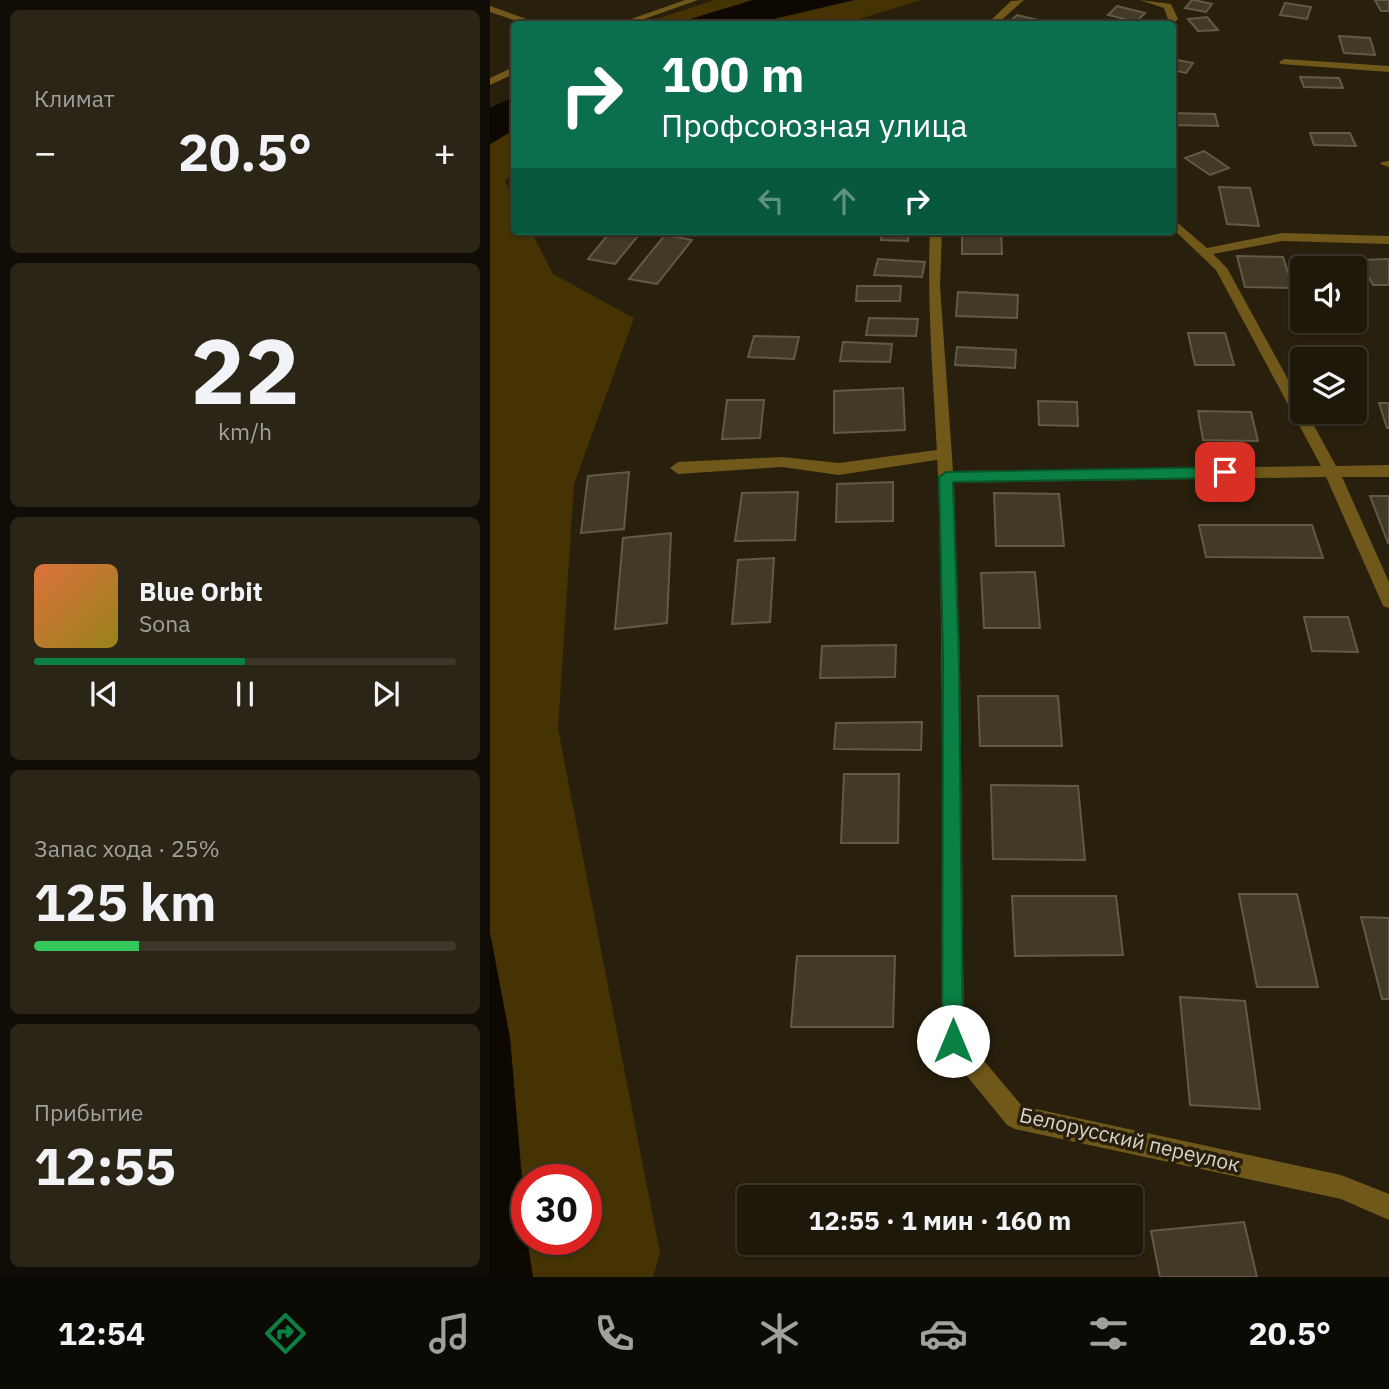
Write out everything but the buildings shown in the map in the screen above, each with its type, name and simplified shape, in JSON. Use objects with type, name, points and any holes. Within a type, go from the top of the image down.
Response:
[{"type":"street","points":[[631,21],[694,0]]},
{"type":"street","points":[[995,21],[1020,0]]},
{"type":"street","points":[[1144,0],[1168,6],[1173,19],[1171,21]]},
{"type":"street","points":[[490,9],[524,21]]},
{"type":"street","points":[[1284,62],[1389,69]]},
{"type":"street","points":[[490,82],[511,72]]},
{"type":"street","points":[[1176,225],[1221,268],[1342,492],[1389,601]]},
{"type":"street","name":"Белорусский переулок","points":[[936,235],[934,286],[946,477],[951,674],[953,1041],[1015,1117],[1341,1187],[1389,1207]]},
{"type":"street","points":[[1204,252],[1282,237],[1389,240]]},
{"type":"street","points":[[678,468],[782,462],[839,469],[944,454]]},
{"type":"street","points":[[946,477],[1389,471]]},
{"type":"shaded area","points":[[715,0],[753,0],[684,21],[650,21]]},
{"type":"shaded area","points":[[753,0],[854,0],[766,21],[684,21]]},
{"type":"shaded area","points":[[854,0],[921,0],[853,21],[766,21]]},
{"type":"shaded area","points":[[511,98],[511,132],[490,144],[490,108]]},
{"type":"shaded area","points":[[511,132],[511,174],[505,181],[511,194],[511,235],[533,235],[553,274],[634,318],[574,484],[558,729],[660,1253],[653,1277],[533,1277],[530,1255],[602,1255],[602,1164],[521,1164],[510,1038],[490,933],[490,144]]},
{"type":"shaded area","points":[[490,933],[510,1038],[521,1164],[511,1164],[511,1255],[530,1255],[533,1277],[490,1277]]},
{"type":"route","points":[[953,1041],[951,661],[946,477],[1225,472]]}]
